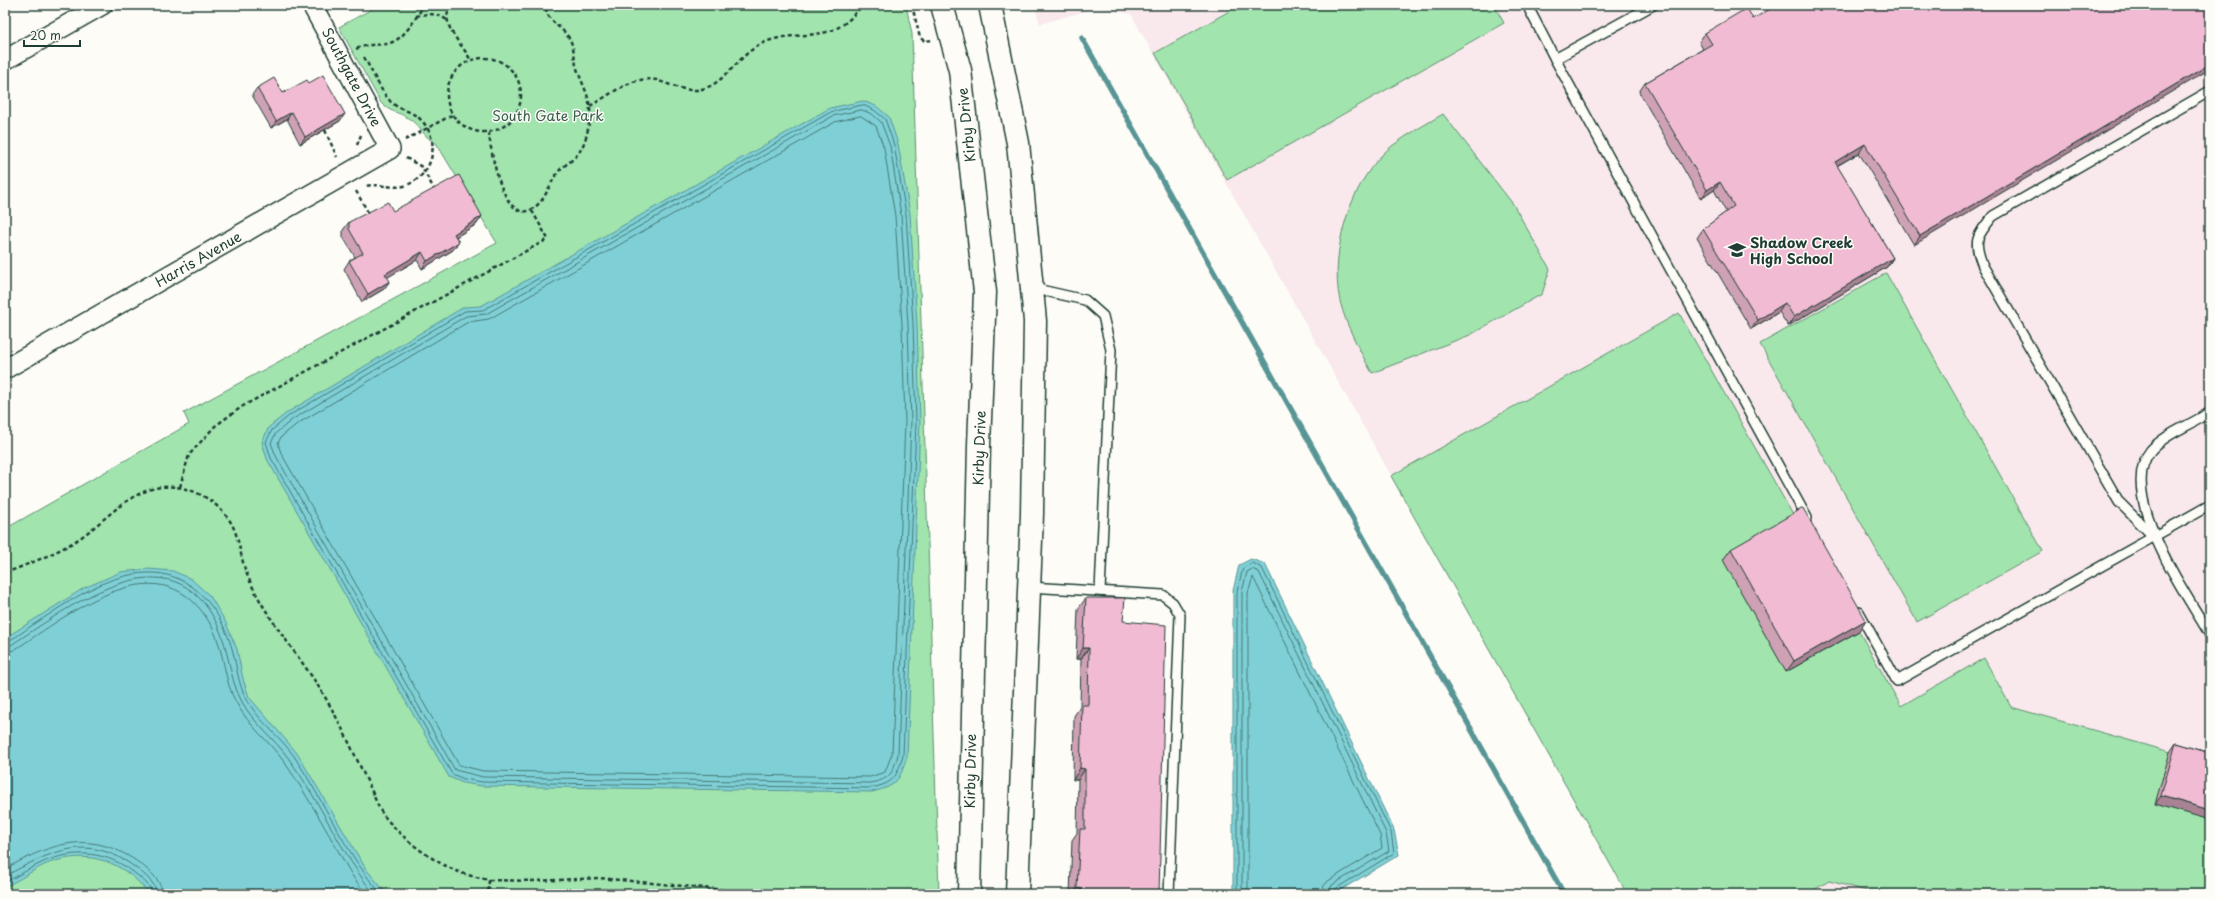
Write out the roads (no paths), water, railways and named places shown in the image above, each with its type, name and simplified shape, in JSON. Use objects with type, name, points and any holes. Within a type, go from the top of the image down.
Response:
[{"type":"main road","name":"Kirby Drive","points":[[942,5],[960,70],[985,292],[976,539],[969,894]]},
{"type":"main road","points":[[990,5],[1018,143],[1035,321],[1029,587],[1017,894]]},
{"type":"street","points":[[5,60],[102,5]]},
{"type":"street","name":"Southgate Drive","points":[[312,5],[342,56],[390,148]]},
{"type":"street","name":"Harris Avenue","points":[[5,369],[390,148]]},
{"type":"lane","points":[[1527,5],[1555,59],[1812,528]]},
{"type":"lane","points":[[1555,59],[1654,5]]},
{"type":"lane","points":[[2154,537],[2118,502],[1983,266],[1976,248],[1980,231],[1993,216],[2210,91]]},
{"type":"lane","points":[[1032,288],[1085,300],[1103,316],[1112,350],[1100,591]]},
{"type":"lane","points":[[2210,412],[2171,435],[2151,450],[2142,471],[2142,494],[2154,537],[2210,635]]},
{"type":"lane","points":[[1854,604],[1897,681],[2210,505]]},
{"type":"lane","points":[[1029,587],[1163,595],[1174,603],[1180,615],[1170,894]]},
{"type":"water","points":[[863,101],[876,106],[889,117],[898,144],[910,214],[917,324],[920,422],[907,757],[899,777],[892,785],[872,792],[482,786],[463,783],[449,777],[267,459],[262,442],[269,427],[288,412],[464,307],[481,306],[830,108]]},
{"type":"water","points":[[1251,559],[1265,564],[1394,830],[1399,855],[1334,894],[1233,894],[1233,591],[1239,565]]},
{"type":"water","points":[[148,569],[173,571],[191,579],[210,596],[225,621],[237,649],[243,679],[249,697],[297,753],[366,869],[387,894],[149,894],[128,873],[117,866],[91,858],[78,857],[49,863],[5,886],[5,638],[84,588],[121,572]]},
{"type":"waterway","points":[[1082,38],[1564,894]]},
{"type":"place","name":"Shadow Creek High School","points":[[1737,250]]},
{"type":"park label","name":"South Gate Park","points":[[548,115]]}]
